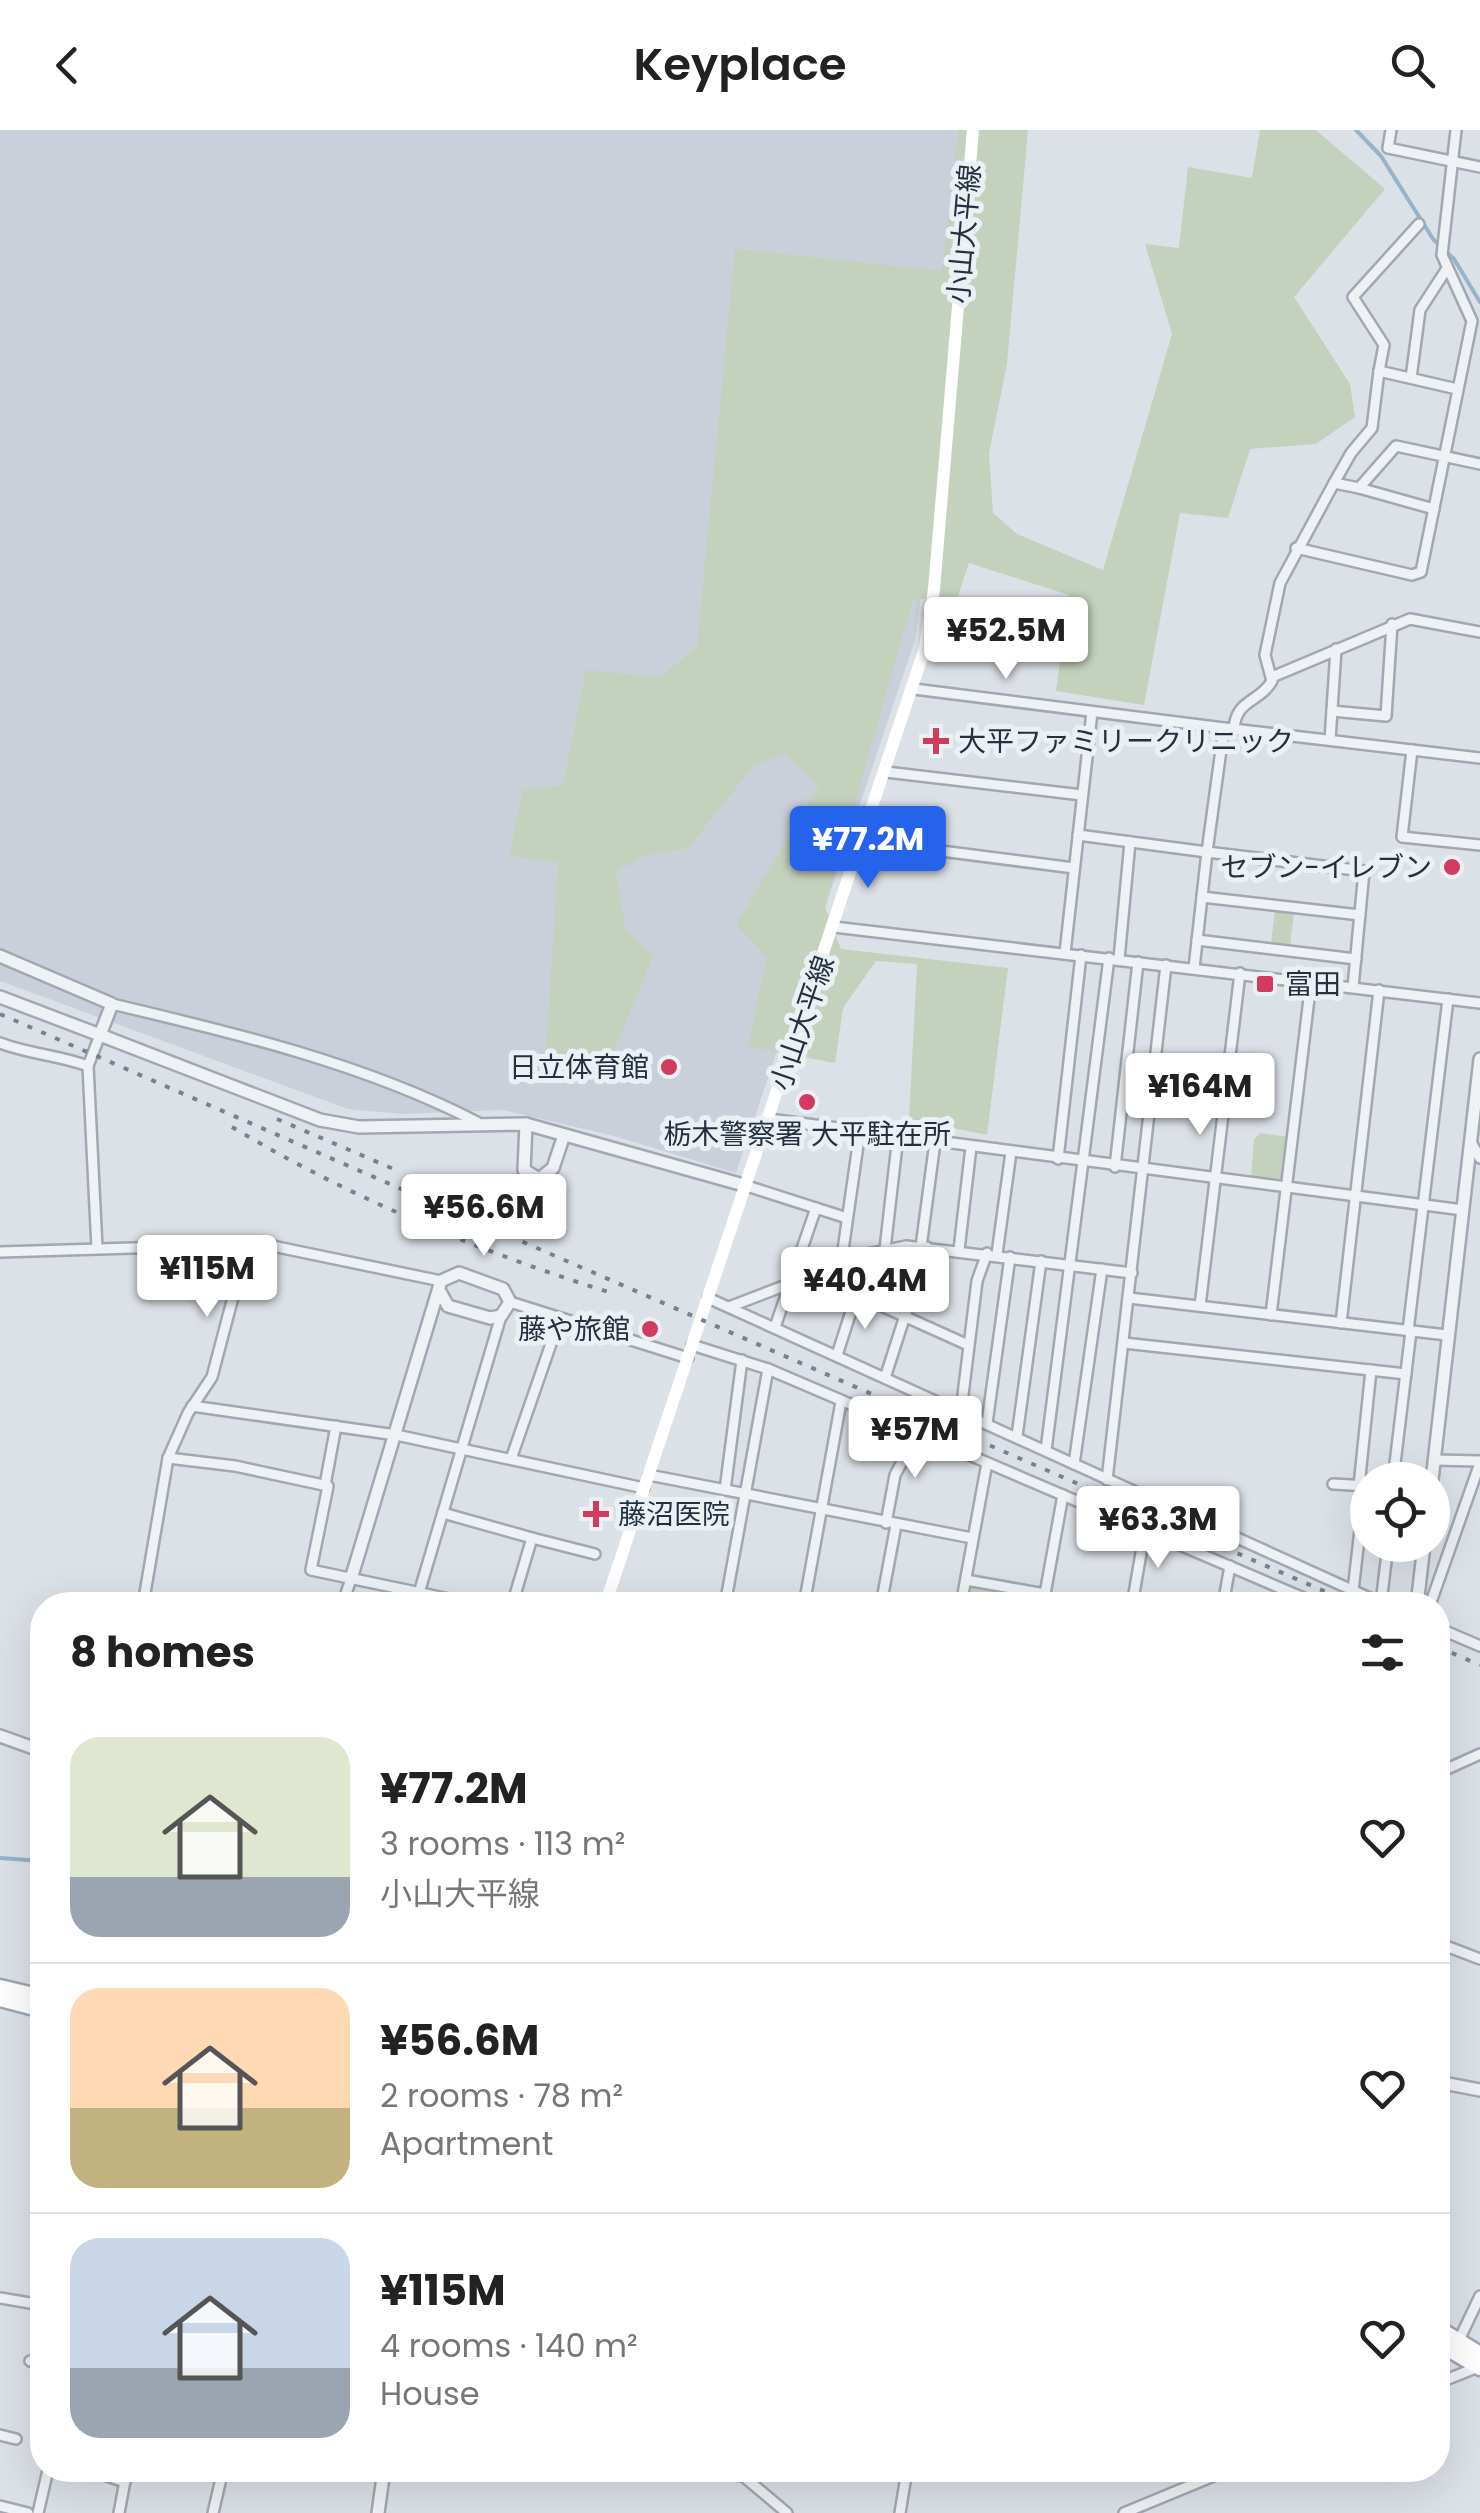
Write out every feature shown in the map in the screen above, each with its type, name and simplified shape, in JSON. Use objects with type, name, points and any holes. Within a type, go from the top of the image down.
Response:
[{"type":"main road","name":"小山大平線","points":[[608,1592],[914,689],[934,588],[973,130]]},
{"type":"main road","points":[[0,1987],[30,1995]]},
{"type":"main road","points":[[0,1999],[30,2007]]},
{"type":"main road","points":[[1450,2335],[1480,2364]]},
{"type":"main road","points":[[1450,2349],[1480,2364]]},
{"type":"street","points":[[1391,130],[1388,148],[1480,167]]},
{"type":"street","points":[[1296,548],[1417,574],[1472,321],[1442,256],[1456,130]]},
{"type":"street","points":[[1194,968],[1207,852],[1229,728],[1244,702],[1268,688],[1272,677],[1265,656],[1280,582],[1350,453],[1372,428],[1384,345],[1354,297],[1420,224]]},
{"type":"street","points":[[1411,378],[1420,310],[1446,270]]},
{"type":"street","points":[[1378,371],[1457,389]]},
{"type":"street","points":[[1358,488],[1396,446],[1480,464]]},
{"type":"street","points":[[1334,483],[1434,509]]},
{"type":"street","points":[[1272,677],[1392,624],[1416,618],[1480,632]]},
{"type":"street","points":[[1332,711],[1386,716],[1392,624]]},
{"type":"street","points":[[1330,740],[1336,649]]},
{"type":"street","points":[[914,689],[1480,758]]},
{"type":"street","points":[[1065,953],[1092,712]]},
{"type":"street","points":[[1412,750],[1402,836],[1480,845]]},
{"type":"street","points":[[886,772],[1082,796]]},
{"type":"street","points":[[1078,835],[1364,870],[1354,987]]},
{"type":"street","points":[[863,841],[1074,868]]},
{"type":"street","points":[[1046,1450],[1130,842]]},
{"type":"street","points":[[1202,897],[1360,915]]},
{"type":"street","points":[[834,927],[1480,1003]]},
{"type":"street","points":[[1197,940],[1356,959]]},
{"type":"street","points":[[1058,1159],[1082,955]]},
{"type":"street","points":[[0,956],[112,1004],[199,1024],[420,1092],[478,1122]]},
{"type":"street","points":[[1115,1167],[1138,962]]},
{"type":"street","points":[[1107,1480],[1166,965]]},
{"type":"street","points":[[1200,1306],[1240,974]]},
{"type":"street","points":[[1271,1315],[1311,982]]},
{"type":"street","points":[[1341,1323],[1379,990]]},
{"type":"street","points":[[0,997],[320,1120],[390,1127],[478,1122],[526,1124],[847,1218]]},
{"type":"street","points":[[1395,1462],[1448,999]]},
{"type":"street","points":[[97,1248],[88,1066],[112,1004]]},
{"type":"street","points":[[0,1042],[19,1050],[56,1054],[88,1066]]},
{"type":"street","points":[[1435,1592],[1480,1462],[1434,1460],[1480,1059]]},
{"type":"street","points":[[770,1120],[1462,1210]]},
{"type":"street","points":[[526,1124],[524,1170],[539,1179],[553,1168],[564,1134]]},
{"type":"street","points":[[841,1264],[860,1131]]},
{"type":"street","points":[[884,1249],[898,1136]]},
{"type":"street","points":[[885,1378],[924,1247],[936,1142]]},
{"type":"street","points":[[1471,1142],[1480,1158]]},
{"type":"street","points":[[958,1250],[971,1147]]},
{"type":"street","points":[[961,1411],[977,1281],[992,1254],[1010,1152]]},
{"type":"street","points":[[775,1328],[816,1208]]},
{"type":"street","points":[[145,1592],[168,1458],[192,1406],[212,1377],[246,1244]]},
{"type":"street","points":[[0,1252],[246,1244],[440,1285]]},
{"type":"street","points":[[728,1307],[884,1249],[958,1250],[1132,1272]]},
{"type":"street","points":[[987,1423],[1010,1256]]},
{"type":"street","points":[[1016,1436],[1041,1260]]},
{"type":"street","points":[[1074,1464],[1102,1268]]},
{"type":"street","points":[[346,1592],[440,1285],[459,1273],[503,1289],[510,1302],[560,1318],[742,1360],[1290,1592]]},
{"type":"street","points":[[813,1276],[968,1345]]},
{"type":"street","points":[[440,1285],[448,1306]]},
{"type":"street","points":[[837,1356],[856,1296]]},
{"type":"street","points":[[708,1298],[1353,1591],[1356,1562]]},
{"type":"street","points":[[1129,1298],[1447,1335]]},
{"type":"street","points":[[168,1458],[235,1466],[328,1486],[311,1570],[419,1592],[502,1316],[510,1302]]},
{"type":"street","points":[[432,1312],[448,1306],[490,1318],[502,1316]]},
{"type":"street","points":[[511,1460],[560,1318]]},
{"type":"street","points":[[1124,1343],[1406,1374]]},
{"type":"street","points":[[725,1490],[742,1360]]},
{"type":"street","points":[[727,1592],[768,1370]]},
{"type":"street","points":[[1365,1462],[1371,1370]]},
{"type":"street","points":[[806,1592],[841,1402]]},
{"type":"street","points":[[192,1406],[396,1436],[511,1460],[746,1493],[972,1538]]},
{"type":"street","points":[[325,1486],[336,1426]]},
{"type":"street","points":[[883,1592],[894,1475],[917,1434]]},
{"type":"street","points":[[964,1592],[987,1463]]},
{"type":"street","points":[[1333,1484],[1350,1485]]},
{"type":"street","points":[[1045,1592],[1063,1495]]},
{"type":"street","points":[[443,1513],[595,1554]]},
{"type":"street","points":[[1134,1592],[1146,1530]]},
{"type":"street","points":[[516,1592],[532,1538]]},
{"type":"street","points":[[1384,1592],[1387,1562]]},
{"type":"street","points":[[1419,1592],[1422,1562]]},
{"type":"street","points":[[1225,1592],[1230,1566]]},
{"type":"street","points":[[966,1580],[1015,1592]]},
{"type":"street","points":[[1450,1633],[1480,1646]]},
{"type":"street","points":[[0,1736],[30,1747]]},
{"type":"street","points":[[1450,1768],[1480,1754]]},
{"type":"street","points":[[1450,1948],[1480,1959]]},
{"type":"street","points":[[1450,2084],[1480,2090]]},
{"type":"street","points":[[1458,2340],[1480,2296]]},
{"type":"street","points":[[0,2298],[30,2304]]},
{"type":"street","points":[[1450,2378],[1480,2364]]},
{"type":"street","points":[[0,2435],[16,2439]]},
{"type":"street","points":[[38,2513],[45,2482]]},
{"type":"street","points":[[119,2513],[125,2482]]},
{"type":"street","points":[[213,2513],[220,2482]]},
{"type":"street","points":[[378,2513],[382,2482]]},
{"type":"street","points":[[752,2482],[788,2513]]},
{"type":"street","points":[[900,2513],[905,2482]]},
{"type":"street","points":[[1124,2513],[1199,2482]]},
{"type":"street","points":[[0,2506],[28,2513]]},
{"type":"shaded area","points":[[0,130],[958,130],[926,557],[915,640],[736,1173],[614,1136],[503,1110],[402,1114],[348,1109],[0,981]]},
{"type":"green space","points":[[958,130],[1028,130],[1007,364],[989,453],[993,513],[1017,534],[1103,570],[1172,334],[1145,244],[1179,248],[1188,167],[1252,178],[1260,130],[1316,130],[1385,189],[1294,297],[1350,384],[1355,417],[1316,444],[1250,449],[1228,518],[1180,513],[1144,705],[1056,691],[1069,595],[969,563],[958,596],[913,600],[825,907],[841,949],[1008,968],[987,1135],[909,1119],[917,964],[876,961],[843,1008],[835,1063],[748,1046],[767,957],[736,925],[819,785],[784,753],[753,767],[688,848],[645,856],[616,872],[625,927],[653,957],[614,1050],[567,1069],[545,1066],[558,862],[509,856],[523,790],[563,785],[586,670],[660,677],[697,646],[735,249],[942,271]]},
{"type":"green space","points":[[1275,909],[1294,911],[1290,946],[1271,944]]},
{"type":"green space","points":[[1260,1133],[1289,1137],[1281,1182],[1251,1178],[1254,1139]]},
{"type":"green space","points":[[969,1585],[1010,1592],[968,1592]]},
{"type":"waterway","points":[[1356,130],[1381,156],[1433,239],[1454,259],[1480,302]]},
{"type":"waterway","points":[[0,1858],[30,1860]]},
{"type":"railway","points":[[0,1014],[1326,1592]]},
{"type":"railway","points":[[277,1119],[396,1170]]},
{"type":"railway","points":[[232,1127],[322,1177],[417,1221],[612,1293]]},
{"type":"railway","points":[[1450,1652],[1480,1665]]},
{"type":"place","name":"大平ファミリークリニック","points":[[936,741]]},
{"type":"place","name":"セブン-イレブン","points":[[1452,867]]},
{"type":"place","name":"富田","points":[[1265,984]]},
{"type":"place","name":"日立体育館","points":[[669,1067]]},
{"type":"place","name":"栃木警察署 大平駐在所","points":[[807,1102]]},
{"type":"place","name":"藤や旅館","points":[[650,1329]]},
{"type":"place","name":"藤沼医院","points":[[596,1514]]}]
